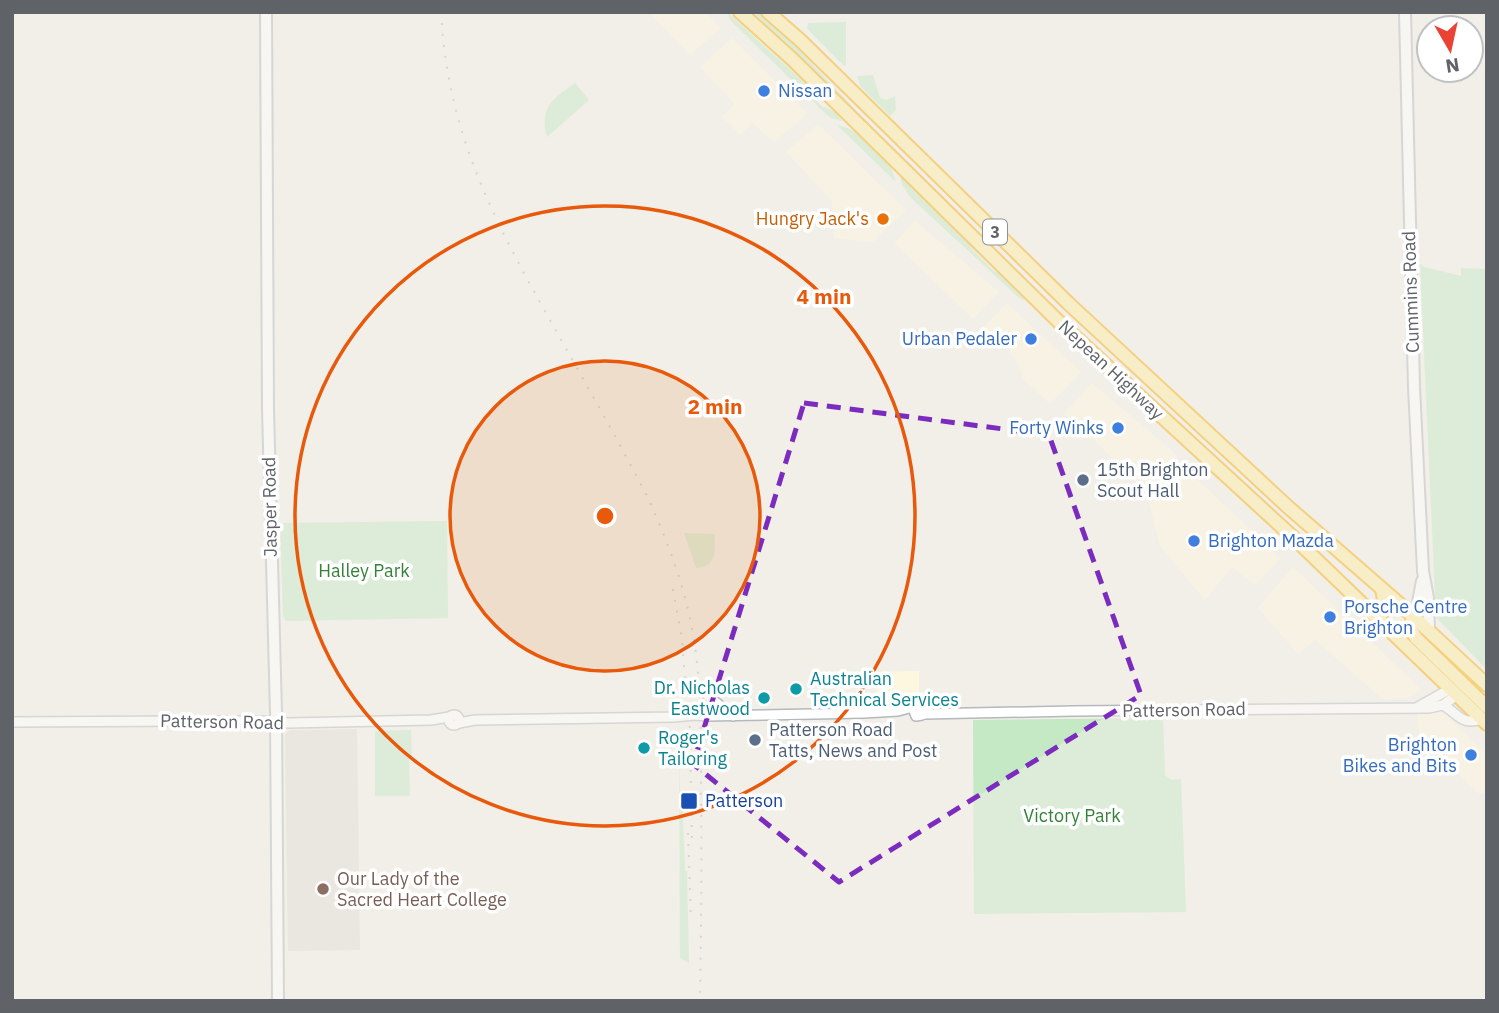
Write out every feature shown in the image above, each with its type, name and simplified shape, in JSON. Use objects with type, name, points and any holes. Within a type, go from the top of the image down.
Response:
[{"type":"highway","name":"Nepean Highway","points":[[740,12],[1059,322],[1378,618],[1459,688],[1485,717]]},
{"type":"highway","name":"Nepean Highway","points":[[768,12],[800,40],[1058,294],[1288,507],[1482,681]]},
{"type":"highway","points":[[852,119],[866,106]]},
{"type":"highway","points":[[1175,429],[1188,415]]},
{"type":"highway","points":[[1378,618],[1385,607],[1382,589]]},
{"type":"highway","points":[[1413,617],[1410,627],[1413,634],[1459,688],[1482,681]]},
{"type":"main road","name":"Jasper Road","points":[[266,12],[268,409],[276,722],[278,1001]]},
{"type":"main road","name":"Cummins Road","points":[[1405,12],[1412,313],[1423,571],[1428,598],[1429,631]]},
{"type":"main road","name":"Cummins Road","points":[[1413,617],[1419,603],[1423,571]]},
{"type":"street","name":"Patterson Road","points":[[1418,707],[1459,688]]},
{"type":"street","points":[[1459,688],[1443,705],[1467,722],[1485,717]]},
{"type":"street","points":[[708,696],[733,716]]},
{"type":"street","name":"Patterson Road","points":[[12,722],[475,720],[839,715],[898,711],[950,713],[1431,708],[1443,705]]},
{"type":"highlighted area","points":[[804,403],[1049,435],[1141,695],[839,882],[693,764]]},
{"type":"shaded area","points":[[648,12],[705,12],[721,28],[690,55]]},
{"type":"shaded area","points":[[732,38],[806,112],[806,115],[774,142],[752,123],[740,135],[722,117],[735,104],[700,67]]},
{"type":"shaded area","points":[[818,124],[906,210],[873,242],[834,238],[832,201],[786,152]]},
{"type":"shaded area","points":[[915,221],[999,292],[973,319],[894,243]]},
{"type":"shaded area","points":[[1007,303],[1081,372],[1050,404],[1023,379],[1017,361],[1008,353],[1015,345],[1012,348],[1008,345],[1004,349],[982,329]]},
{"type":"shaded area","points":[[1092,383],[1178,456],[1145,491],[1086,432],[1064,414]]},
{"type":"shaded area","points":[[1187,470],[1281,558],[1255,585],[1232,567],[1205,600],[1160,546],[1149,502]]},
{"type":"shaded area","points":[[1293,567],[1421,689],[1410,698],[1383,699],[1315,640],[1298,654],[1258,608]]},
{"type":"shaded area","points":[[919,671],[919,701],[877,701],[877,672]]},
{"type":"shaded area","points":[[1443,712],[1487,755],[1487,793],[1478,793],[1419,737],[1418,714]]},
{"type":"shaded area","name":"Our Lady of the Sacred Heart College","points":[[357,729],[360,950],[288,951],[285,734],[290,730]]},
{"type":"green space","points":[[727,12],[807,85],[817,102],[835,112],[842,121],[826,114],[730,20]]},
{"type":"green space","points":[[753,12],[759,12],[788,39],[851,105],[849,107]]},
{"type":"green space","points":[[846,22],[844,66],[807,29],[808,23]]},
{"type":"green space","points":[[873,75],[880,98],[886,100],[895,96],[896,110],[890,116],[861,87],[857,76]]},
{"type":"green space","points":[[575,83],[589,100],[547,137],[545,118],[550,105]]},
{"type":"green space","points":[[837,125],[857,134],[891,167],[896,182]]},
{"type":"green space","points":[[900,176],[998,272],[1025,301],[910,197]]},
{"type":"green space","points":[[1420,264],[1461,276],[1461,268],[1487,269],[1487,670],[1436,617]]},
{"type":"green space","name":"Halley Park","points":[[447,521],[448,618],[286,621],[283,617],[280,523]]},
{"type":"green space","points":[[684,533],[715,534],[713,557],[708,565],[696,568]]},
{"type":"green space","name":"Victory Park","points":[[1163,718],[1165,775],[1171,780],[1181,779],[1186,912],[974,914],[973,720]]},
{"type":"green space","points":[[411,730],[410,796],[375,796],[375,732]]},
{"type":"green space","points":[[679,743],[680,794],[687,871],[689,963],[680,958]]},
{"type":"railway","points":[[441,12],[445,55],[453,96],[476,173],[529,283],[648,498],[683,591],[695,644],[700,708],[700,1001]]},
{"type":"railway","points":[[673,589],[682,639],[686,693]]},
{"type":"railway","points":[[689,682],[692,843]]},
{"type":"railway","points":[[688,833],[691,920]]},
{"type":"place","name":"Nissan","points":[[764,91]]},
{"type":"place","name":"Hungry Jack's","points":[[883,219]]},
{"type":"place","name":"Urban Pedaler","points":[[1031,339]]},
{"type":"place","name":"Forty Winks","points":[[1118,428]]},
{"type":"place","name":"15th Brighton Scout Hall","points":[[1083,480]]},
{"type":"place","name":"Brighton Mazda","points":[[1194,541]]},
{"type":"place","name":"Porsche Centre Brighton","points":[[1330,617]]},
{"type":"place","name":"Australian Technical Services","points":[[796,689]]},
{"type":"place","name":"Dr. Nicholas Eastwood","points":[[764,698]]},
{"type":"place","name":"Patterson Road Tatts, News and Post","points":[[755,740]]},
{"type":"place","name":"Roger's Tailoring","points":[[644,748]]},
{"type":"place","name":"Brighton Bikes and Bits","points":[[1471,755]]},
{"type":"place","name":"Patterson","points":[[689,801]]},
{"type":"place","name":"Our Lady of the Sacred Heart College","points":[[323,889]]}]
